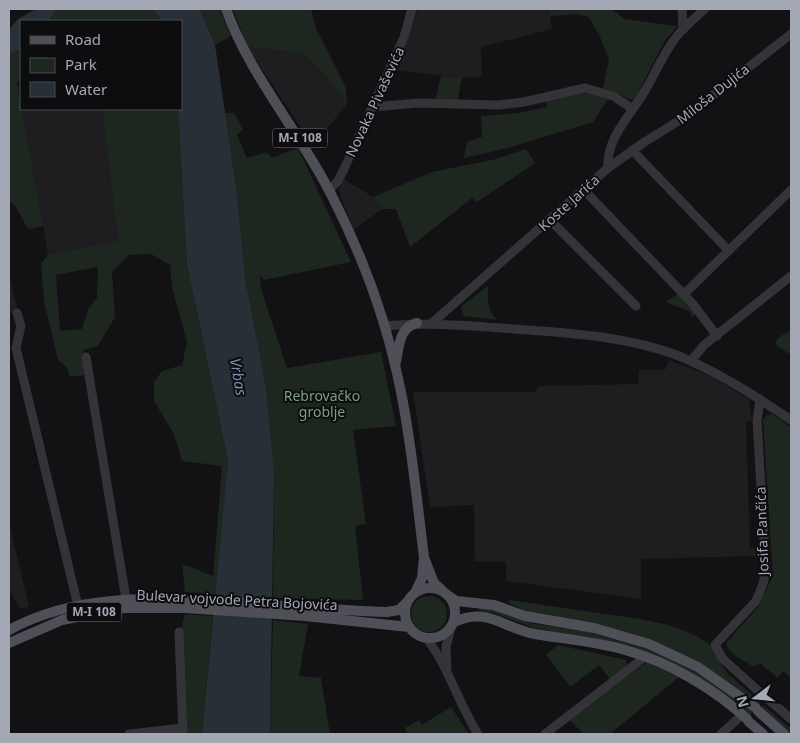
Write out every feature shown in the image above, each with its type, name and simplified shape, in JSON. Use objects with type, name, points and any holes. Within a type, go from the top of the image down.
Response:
[{"type":"main road","name":"M-I 108","points":[[226,9],[241,46],[305,147],[328,190],[358,256],[384,326],[395,366],[405,418],[424,557],[422,578],[415,593],[407,602]]},
{"type":"main road","points":[[395,366],[401,336],[406,328],[417,323]]},
{"type":"main road","name":"M-I 108","points":[[424,557],[434,583],[446,594],[455,608],[452,625]]},
{"type":"main road","points":[[415,593],[428,588],[446,594],[456,601],[494,605],[525,616],[594,628],[649,644],[698,667],[757,710],[784,734]]},
{"type":"main road","name":"Bulevar vojvode Petra Bojovića","points":[[9,630],[31,619],[78,606],[126,599],[306,611],[387,612],[398,610],[407,602]]},
{"type":"main road","points":[[407,602],[405,615],[409,627]]},
{"type":"main road","name":"Bulevar vojvode Petra Bojovića","points":[[9,643],[57,622],[92,613],[123,608],[186,604]]},
{"type":"main road","name":"Bulevar vojvode Petra Bojovića","points":[[306,611],[409,627]]},
{"type":"main road","points":[[426,638],[440,637],[452,625],[476,615],[530,632],[590,642],[646,656],[694,681],[746,719],[763,734]]},
{"type":"main road","name":"M-I 108","points":[[409,627],[418,636],[426,638]]},
{"type":"street","name":"Novaka Pivaševića","points":[[328,190],[341,175],[404,37],[412,9]]},
{"type":"street","points":[[682,9],[683,30]]},
{"type":"street","name":"Koste Jarića","points":[[432,323],[608,168],[607,158],[614,138],[669,47],[683,30],[705,9]]},
{"type":"street","name":"Miloša Dujića","points":[[608,168],[632,150],[688,116],[791,34]]},
{"type":"street","points":[[373,106],[424,103],[498,105],[524,102],[585,88],[613,96],[633,109]]},
{"type":"street","points":[[632,150],[729,251]]},
{"type":"street","points":[[583,189],[684,294],[717,336]]},
{"type":"street","points":[[684,294],[791,190]]},
{"type":"street","points":[[550,220],[636,306]]},
{"type":"street","points":[[691,361],[704,345],[790,279]]},
{"type":"street","points":[[454,304],[453,315],[460,325]]},
{"type":"street","points":[[17,313],[21,326],[16,348],[78,606]]},
{"type":"street","points":[[384,326],[432,323],[618,340],[666,352],[691,361],[760,399],[791,420]]},
{"type":"street","name":"Bulevar vojvode Petra Bojovića","points":[[86,357],[126,599]]},
{"type":"street","name":"Josifa Pančića","points":[[760,399],[757,421],[766,570],[763,584],[751,608],[715,645],[722,659],[766,698],[790,714]]},
{"type":"street","points":[[449,675],[446,647],[452,625]]},
{"type":"street","points":[[129,734],[183,731],[179,632]]},
{"type":"street","points":[[426,638],[449,675],[466,715],[478,734]]},
{"type":"street","points":[[546,734],[646,656]]},
{"type":"street","points":[[721,734],[746,719]]},
{"type":"shaded area","points":[[418,9],[548,9],[552,29],[481,47],[482,77],[462,78],[394,70]]},
{"type":"shaded area","points":[[247,47],[302,53],[324,74],[347,104],[313,146]]},
{"type":"shaded area","points":[[22,110],[102,110],[118,241],[48,255]]},
{"type":"shaded area","points":[[344,179],[373,197],[383,209],[354,229],[340,196],[339,189]]},
{"type":"shaded area","points":[[9,275],[18,311],[9,314]]},
{"type":"shaded area","points":[[669,360],[708,375],[749,399],[752,421],[746,422],[750,549],[757,549],[757,556],[641,559],[641,599],[506,581],[506,562],[475,561],[474,505],[430,507],[413,392],[535,392],[540,386],[638,384],[639,370],[665,370]]},
{"type":"shaded area","points":[[9,523],[29,606],[20,609],[9,590]]},
{"type":"green space","points":[[57,9],[153,9],[160,20],[49,20]]},
{"type":"green space","points":[[200,9],[219,9],[231,36],[215,45]]},
{"type":"green space","points":[[233,9],[311,9],[316,29],[346,87],[347,104],[324,74],[302,53],[247,47]]},
{"type":"green space","points":[[548,9],[612,9],[624,19],[677,26],[664,42],[635,99],[632,100],[603,88],[609,59],[589,17],[577,14],[550,16]]},
{"type":"green space","points":[[20,49],[20,80],[17,82],[20,110],[22,110],[43,226],[28,229],[14,204],[9,201],[9,54]]},
{"type":"green space","points":[[441,76],[462,78],[457,103],[435,101]]},
{"type":"green space","points":[[580,93],[593,94],[608,99],[593,122],[507,148],[464,158],[467,142],[482,137],[481,116],[519,113],[547,107],[546,102]]},
{"type":"green space","points":[[102,110],[178,110],[187,264],[228,461],[216,594],[185,592],[182,564],[213,576],[222,466],[182,461],[174,434],[154,401],[154,382],[162,371],[182,365],[187,342],[172,287],[170,265],[151,254],[129,255],[112,272],[115,317],[98,346],[83,350],[84,375],[70,377],[67,368],[58,360],[44,301],[41,263],[48,255],[118,241]],"holes":[[[98,267],[97,298],[89,308],[82,329],[60,331],[56,275]]]},
{"type":"green space","name":"Rebrovačko groblje","points":[[225,113],[234,113],[243,129],[237,135],[247,158],[267,152],[272,158],[298,148],[351,262],[264,280],[260,275],[261,289],[287,368],[381,352],[396,426],[353,430],[366,524],[355,526],[363,600],[273,598],[274,472],[266,387],[245,278],[237,193]]},
{"type":"green space","points":[[526,149],[535,163],[477,202],[472,198],[410,247],[396,209],[383,209],[373,197],[432,172],[496,159]]},
{"type":"green space","points":[[489,285],[488,304],[497,320],[464,316],[461,308],[463,305]]},
{"type":"green space","points":[[679,293],[695,312],[694,316],[691,316],[691,312],[666,302]]},
{"type":"green space","points":[[791,330],[791,355],[775,344],[778,338]]},
{"type":"green space","points":[[772,414],[791,427],[791,678],[783,671],[778,678],[760,663],[754,667],[733,654],[726,643],[758,607],[773,576],[763,420],[767,415]]},
{"type":"green space","points":[[429,596],[442,601],[447,614],[442,627],[429,632],[416,627],[411,614],[416,601]]},
{"type":"green space","points":[[509,600],[640,619],[669,625],[693,634],[710,645],[727,673],[760,702],[758,705],[699,662],[532,613],[510,604]]},
{"type":"green space","points":[[479,607],[495,609],[530,623],[588,632],[651,650],[705,676],[753,712],[750,715],[723,694],[608,641],[534,628],[497,614],[478,610]]},
{"type":"green space","points":[[185,614],[213,616],[202,734],[186,734],[182,625]]},
{"type":"green space","points":[[273,620],[308,624],[299,676],[321,678],[330,734],[270,734]]},
{"type":"green space","points":[[558,645],[626,660],[627,666],[610,679],[599,665],[570,687],[546,655]]},
{"type":"green space","points":[[647,662],[679,677],[610,734],[584,734],[569,719]]},
{"type":"green space","points":[[763,705],[789,727],[791,724],[791,734],[761,708]]},
{"type":"green space","points":[[451,707],[469,734],[407,734],[405,728],[419,720],[422,725]]},
{"type":"water","points":[[36,9],[57,9],[49,20],[20,20],[20,49],[9,54],[9,29],[18,19]]},
{"type":"water","name":"Vrbas","points":[[153,9],[200,9],[215,45],[237,193],[245,278],[266,387],[274,472],[270,734],[202,734],[228,461],[187,264],[178,110],[182,110],[182,20],[160,20]]}]
